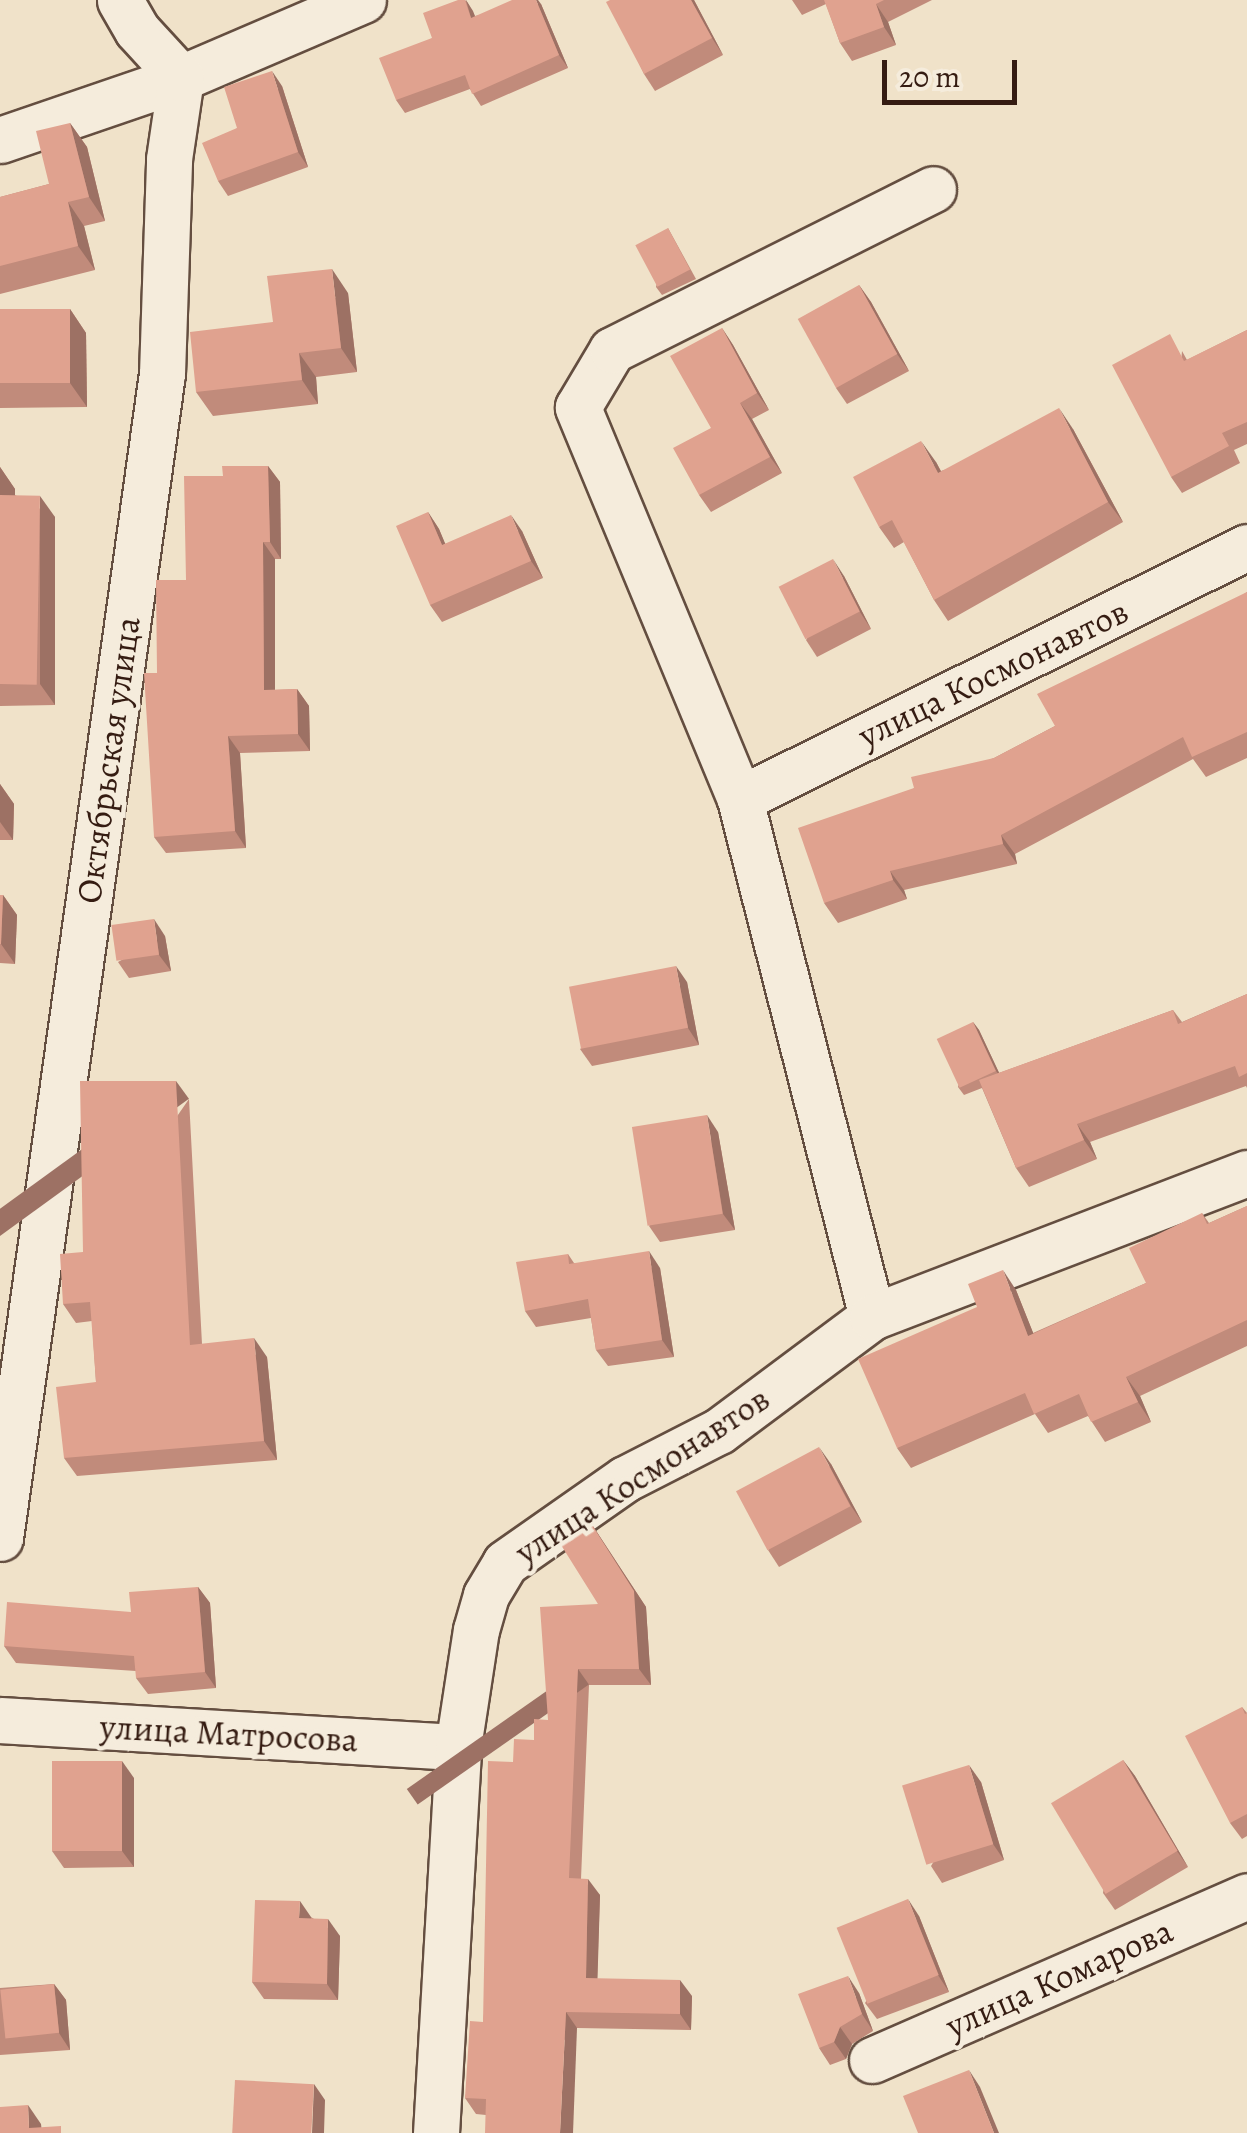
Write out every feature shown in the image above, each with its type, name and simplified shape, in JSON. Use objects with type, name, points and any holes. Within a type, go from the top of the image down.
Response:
[{"type":"street","points":[[120,0],[136,30],[180,78]]},
{"type":"street","points":[[0,140],[180,78],[362,0]]},
{"type":"street","name":"Октябрьская улица","points":[[0,1538],[162,374],[169,159],[180,78]]},
{"type":"street","points":[[872,1317],[740,799],[578,407],[612,350],[933,189]]},
{"type":"street","name":"улица Космонавтов","points":[[740,799],[1247,547]]},
{"type":"street","name":"улица Космонавтов","points":[[436,2133],[458,1746],[476,1630],[486,1595],[505,1563],[625,1479],[719,1431],[872,1317],[1247,1173]]},
{"type":"street","name":"улица Матросова","points":[[0,1720],[458,1746]]},
{"type":"street","name":"улица Комарова","points":[[872,2060],[1247,1896]]},
{"type":"building","points":[[465,0],[471,18],[512,0],[536,0],[559,55],[472,94],[465,75],[396,100],[379,58],[432,38],[423,13]]},
{"type":"building","points":[[691,0],[712,38],[644,74],[606,2]]},
{"type":"building","points":[[824,0],[884,0],[876,4],[884,27],[840,43]]},
{"type":"building","points":[[272,71],[298,152],[218,181],[202,143],[237,128],[224,87]]},
{"type":"building","points":[[70,123],[89,197],[68,202],[78,246],[0,266],[0,197],[49,184],[36,131]]},
{"type":"building","points":[[668,228],[690,269],[657,287],[635,245]]},
{"type":"building","points":[[332,269],[341,348],[299,353],[302,380],[196,392],[190,332],[273,322],[267,276]]},
{"type":"building","points":[[859,285],[897,354],[836,388],[798,319]]},
{"type":"building","points":[[0,309],[70,309],[70,383],[0,383]]},
{"type":"building","points":[[722,328],[757,393],[740,403],[770,457],[699,495],[673,448],[711,428],[670,356]]},
{"type":"building","points":[[1247,330],[1247,422],[1222,433],[1229,446],[1171,477],[1112,365],[1170,334],[1184,361]]},
{"type":"building","points":[[1059,408],[1108,502],[934,600],[892,520],[879,527],[853,477],[921,441],[938,473]]},
{"type":"building","points":[[222,466],[268,466],[270,542],[263,542],[264,690],[297,689],[298,734],[228,736],[235,831],[154,837],[144,673],[157,673],[156,580],[186,580],[184,476],[223,476]]},
{"type":"building","points":[[0,495],[40,496],[37,685],[0,684]]},
{"type":"building","points":[[428,512],[442,545],[511,515],[531,561],[430,605],[396,526]]},
{"type":"building","points":[[833,559],[860,612],[805,639],[779,587]]},
{"type":"building","points":[[1247,592],[1247,732],[1192,757],[1183,737],[1001,835],[1003,844],[890,871],[893,880],[824,903],[798,828],[914,788],[911,777],[994,758],[1055,726],[1037,694]]},
{"type":"building","points":[[3,895],[1,944],[0,944]]},
{"type":"building","points":[[154,919],[159,955],[116,961],[111,925]]},
{"type":"building","points":[[676,966],[688,1028],[581,1049],[569,987]]},
{"type":"building","points":[[1247,994],[1247,1073],[1239,1077],[1235,1066],[1077,1124],[1084,1140],[1016,1168],[979,1080],[1173,1010],[1178,1024]]},
{"type":"building","points":[[973,1022],[996,1071],[960,1088],[937,1039]]},
{"type":"building","points":[[80,1081],[176,1081],[190,1345],[254,1338],[264,1441],[64,1458],[56,1387],[96,1382],[90,1302],[63,1304],[60,1254],[83,1252]]},
{"type":"building","points":[[707,1115],[723,1214],[648,1226],[632,1127]]},
{"type":"building","points":[[1247,1206],[1247,1320],[1126,1377],[1138,1402],[1091,1422],[1079,1394],[1034,1414],[1025,1393],[897,1448],[858,1359],[977,1307],[968,1284],[1003,1270],[1028,1336],[1146,1283],[1129,1248],[1202,1213],[1207,1224]]},
{"type":"building","points":[[649,1251],[662,1340],[596,1350],[588,1299],[525,1311],[516,1262],[568,1254],[569,1264]]},
{"type":"building","points":[[819,1447],[850,1506],[767,1550],[736,1491]]},
{"type":"building","points":[[587,1517],[634,1591],[639,1669],[578,1669],[569,1878],[588,1879],[586,1978],[680,1980],[680,2014],[566,2012],[560,2133],[485,2133],[486,2099],[465,2098],[470,2021],[483,2022],[488,1761],[513,1762],[514,1739],[534,1740],[534,1719],[548,1720],[540,1607],[598,1604],[556,1537]]},
{"type":"building","points":[[198,1587],[205,1672],[136,1678],[134,1656],[4,1646],[7,1602],[131,1612],[129,1592]]},
{"type":"building","points":[[1242,1707],[1247,1713],[1247,1814],[1230,1823],[1185,1736]]},
{"type":"building","points":[[1123,1760],[1178,1851],[1106,1894],[1051,1803]]},
{"type":"building","points":[[52,1761],[122,1761],[122,1851],[52,1851]]},
{"type":"building","points":[[969,1765],[993,1844],[926,1865],[902,1785]]},
{"type":"building","points":[[908,1899],[939,1975],[867,2004],[837,1928]]},
{"type":"building","points":[[255,1900],[300,1901],[299,1918],[328,1919],[327,1984],[252,1982]]},
{"type":"building","points":[[848,1976],[862,2014],[840,2027],[834,2042],[819,2048],[798,1994]]},
{"type":"building","points":[[54,1984],[59,2033],[5,2038],[0,1990]]},
{"type":"building","points":[[969,2070],[994,2133],[918,2133],[903,2096]]},
{"type":"building","points":[[235,2080],[314,2084],[311,2133],[232,2133]]},
{"type":"building","points":[[28,2105],[29,2128],[61,2126],[61,2133],[0,2133],[0,2107]]}]
